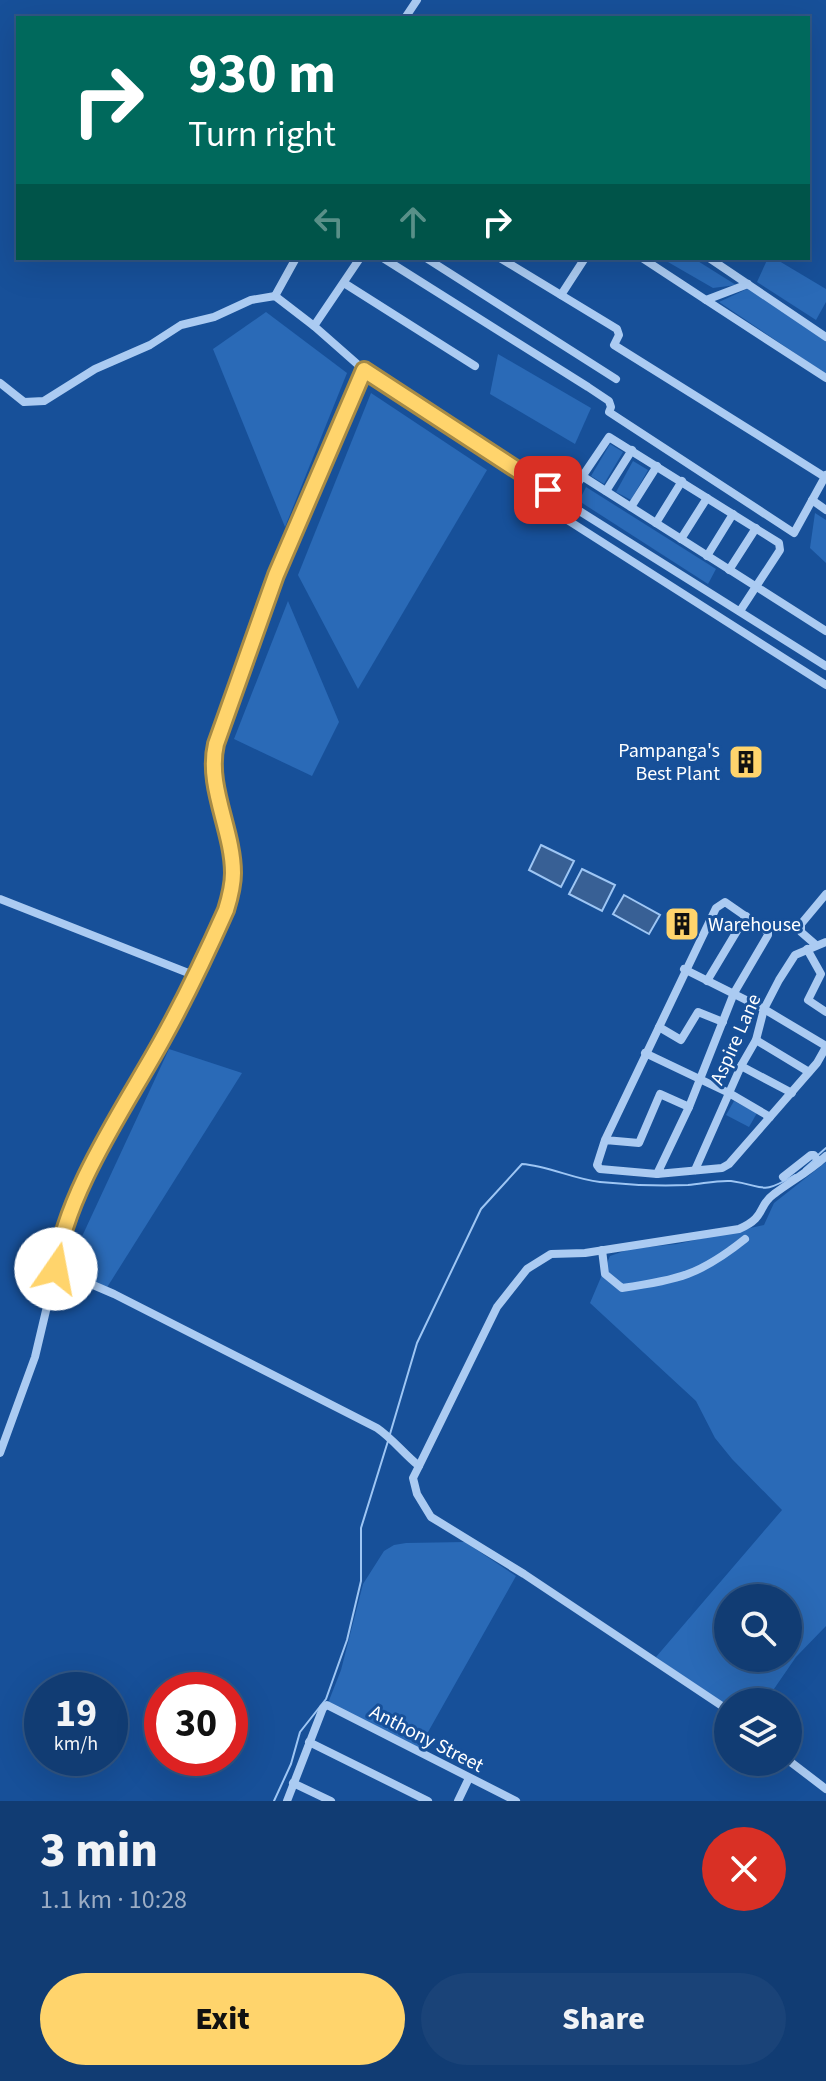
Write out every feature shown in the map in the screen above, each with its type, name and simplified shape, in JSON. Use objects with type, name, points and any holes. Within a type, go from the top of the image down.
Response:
[{"type":"street","points":[[275,296],[295,260]]},
{"type":"street","points":[[314,326],[359,260]]},
{"type":"street","points":[[386,260],[609,401],[609,412],[794,533],[826,476],[614,345],[619,335],[617,329],[503,260]]},
{"type":"street","points":[[429,260],[616,379]]},
{"type":"street","points":[[561,295],[584,260]]},
{"type":"street","points":[[645,260],[826,378]]},
{"type":"street","points":[[712,260],[826,337]]},
{"type":"street","points":[[344,283],[475,366]]},
{"type":"street","points":[[706,300],[748,284]]},
{"type":"street","points":[[0,383],[24,402],[44,401],[95,369],[150,345],[181,325],[214,317],[251,300],[275,296],[364,370],[543,486],[548,490],[547,507],[826,685]]},
{"type":"street","points":[[0,1453],[35,1357],[67,1222],[102,1146],[162,1041],[226,910],[233,871],[214,766],[216,744],[276,575],[364,370]]},
{"type":"street","points":[[740,611],[780,547],[779,543],[609,437],[567,499],[570,505],[826,666]]},
{"type":"street","points":[[606,491],[632,450]]},
{"type":"street","points":[[631,507],[657,466]]},
{"type":"street","points":[[582,476],[826,631]]},
{"type":"street","points":[[656,523],[682,481]]},
{"type":"street","points":[[681,539],[707,498]]},
{"type":"street","points":[[812,500],[826,510]]},
{"type":"street","points":[[707,556],[733,514]]},
{"type":"street","points":[[729,570],[756,528]]},
{"type":"street","points":[[826,894],[801,924],[801,932],[824,973],[808,1000],[826,1012]]},
{"type":"street","points":[[0,899],[196,976]]},
{"type":"street","points":[[657,1174],[702,1080],[734,993],[768,935],[725,902],[719,904],[684,969],[645,1053],[605,1140],[597,1160],[598,1167],[657,1174],[722,1168],[792,1093],[826,1046],[764,1009],[734,993],[684,969]]},
{"type":"street","points":[[707,981],[746,916]]},
{"type":"street","points":[[812,947],[826,942]]},
{"type":"street","name":"Aspire Lane","points":[[695,1170],[741,1066],[756,1040],[764,1009],[795,955],[812,947]]},
{"type":"street","points":[[659,1027],[681,1040],[698,1012],[723,1022]]},
{"type":"street","points":[[756,1040],[809,1072]]},
{"type":"street","points":[[645,1053],[729,1093],[770,1117]]},
{"type":"street","points":[[741,1066],[792,1093]]},
{"type":"street","points":[[605,1140],[639,1143],[660,1094],[689,1107]]},
{"type":"street","points":[[714,1701],[524,1574],[431,1517],[419,1499],[413,1478],[497,1307],[527,1269],[551,1254],[602,1250],[739,1229],[757,1219],[770,1197],[796,1173],[822,1158]]},
{"type":"street","points":[[783,1177],[796,1173]]},
{"type":"street","points":[[602,1250],[605,1274],[622,1288],[674,1279],[699,1271],[745,1239]]},
{"type":"street","points":[[56,1269],[114,1294],[377,1428],[393,1439],[403,1453],[419,1466]]},
{"type":"street","name":"Anthony Street","points":[[309,1742],[327,1705],[516,1801]]},
{"type":"street","points":[[287,1801],[309,1742],[428,1801]]},
{"type":"street","points":[[802,1771],[826,1789]]},
{"type":"street","points":[[458,1801],[469,1778]]},
{"type":"street","points":[[293,1783],[331,1801]]},
{"type":"shaded area","points":[[664,260],[696,260],[736,285],[713,288]]},
{"type":"shaded area","points":[[767,260],[777,260],[826,289],[826,302],[816,320],[757,282]]},
{"type":"shaded area","points":[[749,288],[826,340],[826,374],[719,302]]},
{"type":"shaded area","points":[[266,312],[347,373],[285,527],[213,349]]},
{"type":"shaded area","points":[[498,354],[591,408],[575,444],[490,394]]},
{"type":"shaded area","points":[[371,393],[487,470],[358,689],[298,575]]},
{"type":"shaded area","points":[[610,444],[623,452],[604,484],[591,476]]},
{"type":"shaded area","points":[[633,461],[648,470],[631,500],[616,492]]},
{"type":"shaded area","points":[[586,487],[716,569],[708,584],[579,501]]},
{"type":"shaded area","points":[[815,513],[826,520],[826,563],[810,548]]},
{"type":"shaded area","points":[[288,601],[339,722],[312,776],[234,739]]},
{"type":"shaded area","points":[[541,845],[574,861],[561,887],[529,870]]},
{"type":"shaded area","points":[[582,869],[615,885],[602,911],[569,894]]},
{"type":"shaded area","points":[[624,895],[660,915],[649,934],[613,914]]},
{"type":"shaded area","points":[[169,1049],[242,1073],[106,1289],[66,1271]]},
{"type":"shaded area","points":[[734,1101],[757,1113],[749,1127],[726,1115]]},
{"type":"shaded area","points":[[826,1162],[826,1626],[802,1651],[802,1584],[719,1584],[782,1510],[715,1438],[696,1401],[590,1303],[610,1256],[630,1249],[677,1244],[764,1225],[774,1203]]},
{"type":"shaded area","points":[[465,1542],[516,1576],[419,1748],[328,1703],[341,1670],[363,1584],[384,1551],[406,1543]]},
{"type":"shaded area","points":[[714,1589],[714,1672],[786,1672],[775,1688],[714,1688],[714,1699],[656,1657]]},
{"type":"waterway","points":[[818,1155],[826,1148]]},
{"type":"waterway","points":[[804,1169],[814,1160]]},
{"type":"waterway","points":[[390,1434],[417,1343],[481,1209],[522,1164],[590,1180],[644,1185],[726,1181],[763,1188],[775,1186],[795,1175]]},
{"type":"waterway","points":[[274,1801],[291,1764],[300,1732],[326,1699],[347,1640],[361,1581],[361,1528],[388,1441]]},
{"type":"place","name":"Pampanga's Best Plant","points":[[746,762]]},
{"type":"place","name":"Warehouse","points":[[682,924]]},
{"type":"route","points":[[56,1269],[67,1222],[102,1146],[162,1041],[226,910],[233,871],[214,766],[216,744],[276,575],[364,370],[548,490]]}]
